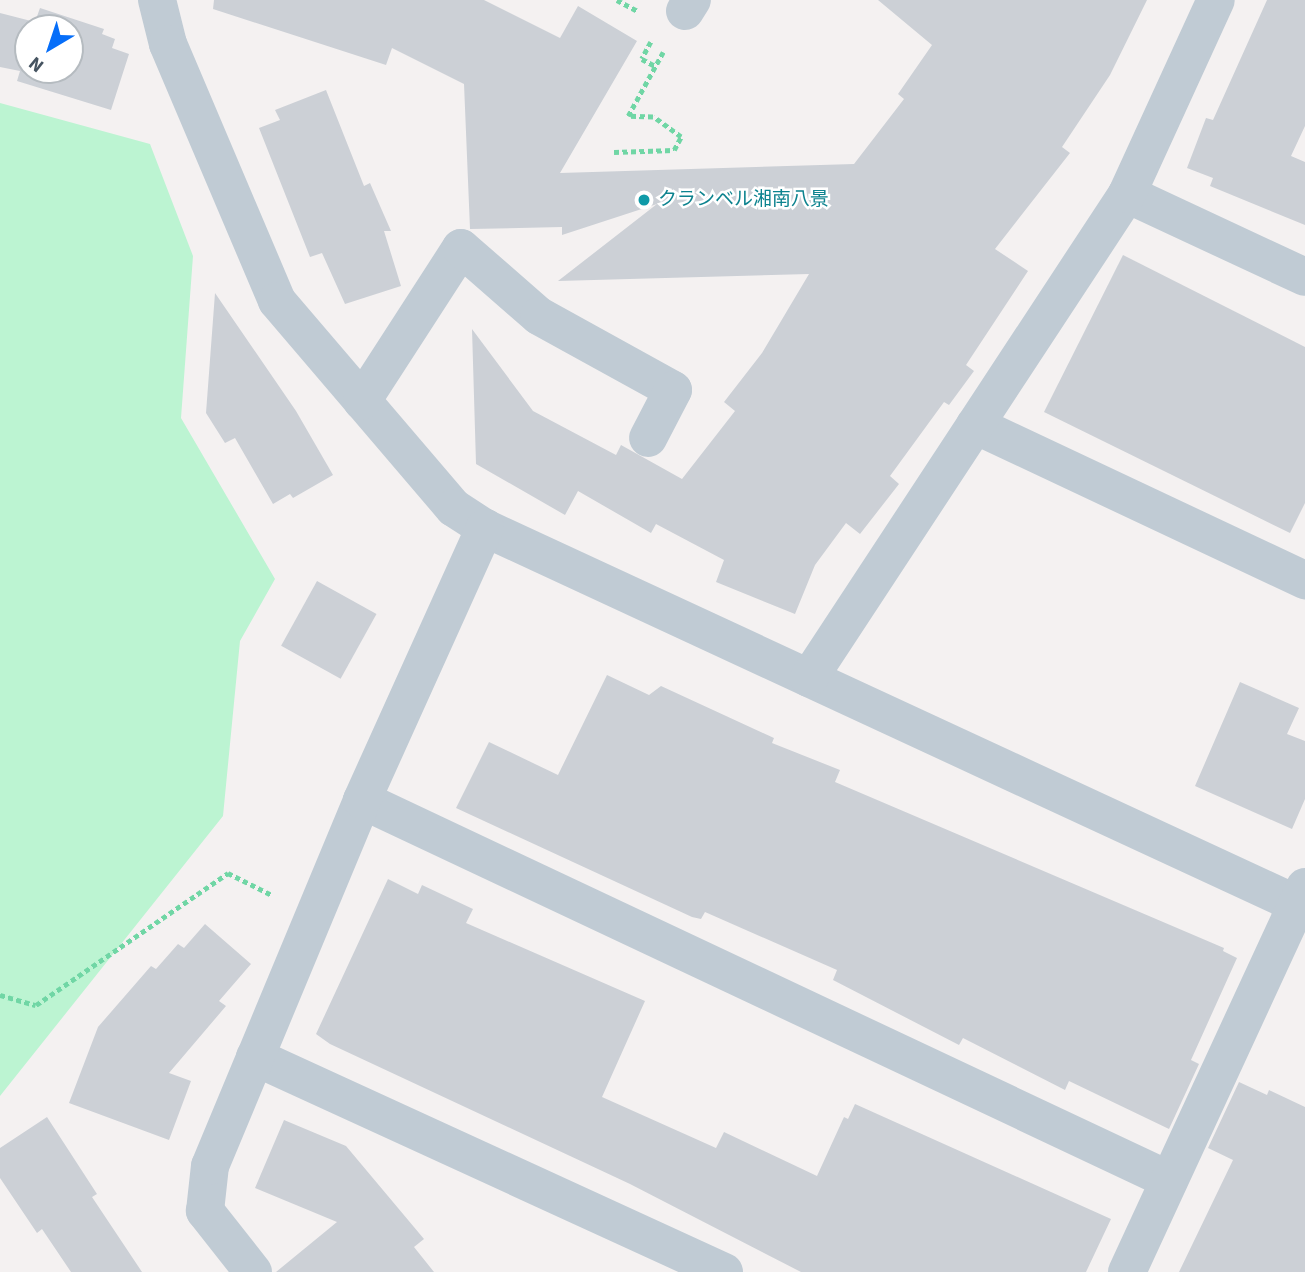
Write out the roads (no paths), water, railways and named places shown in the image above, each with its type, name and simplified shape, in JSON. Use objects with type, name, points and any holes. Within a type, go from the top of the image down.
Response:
[{"type":"street","points":[[157,0],[168,44],[277,301],[454,508],[485,528],[809,678],[1302,900],[1126,1272]]},
{"type":"street","points":[[809,678],[1127,194],[1216,0]]},
{"type":"street","points":[[1127,194],[1305,277]]},
{"type":"street","points":[[362,401],[461,248],[539,316],[673,390],[648,438]]},
{"type":"street","points":[[975,425],[1305,580]]},
{"type":"street","points":[[253,1272],[205,1211],[209,1166],[362,800],[485,528]]},
{"type":"street","points":[[362,800],[1169,1180]]},
{"type":"street","points":[[255,1057],[724,1272]]},
{"type":"place","name":"クランベル湘南八景","points":[[644,200]]}]
